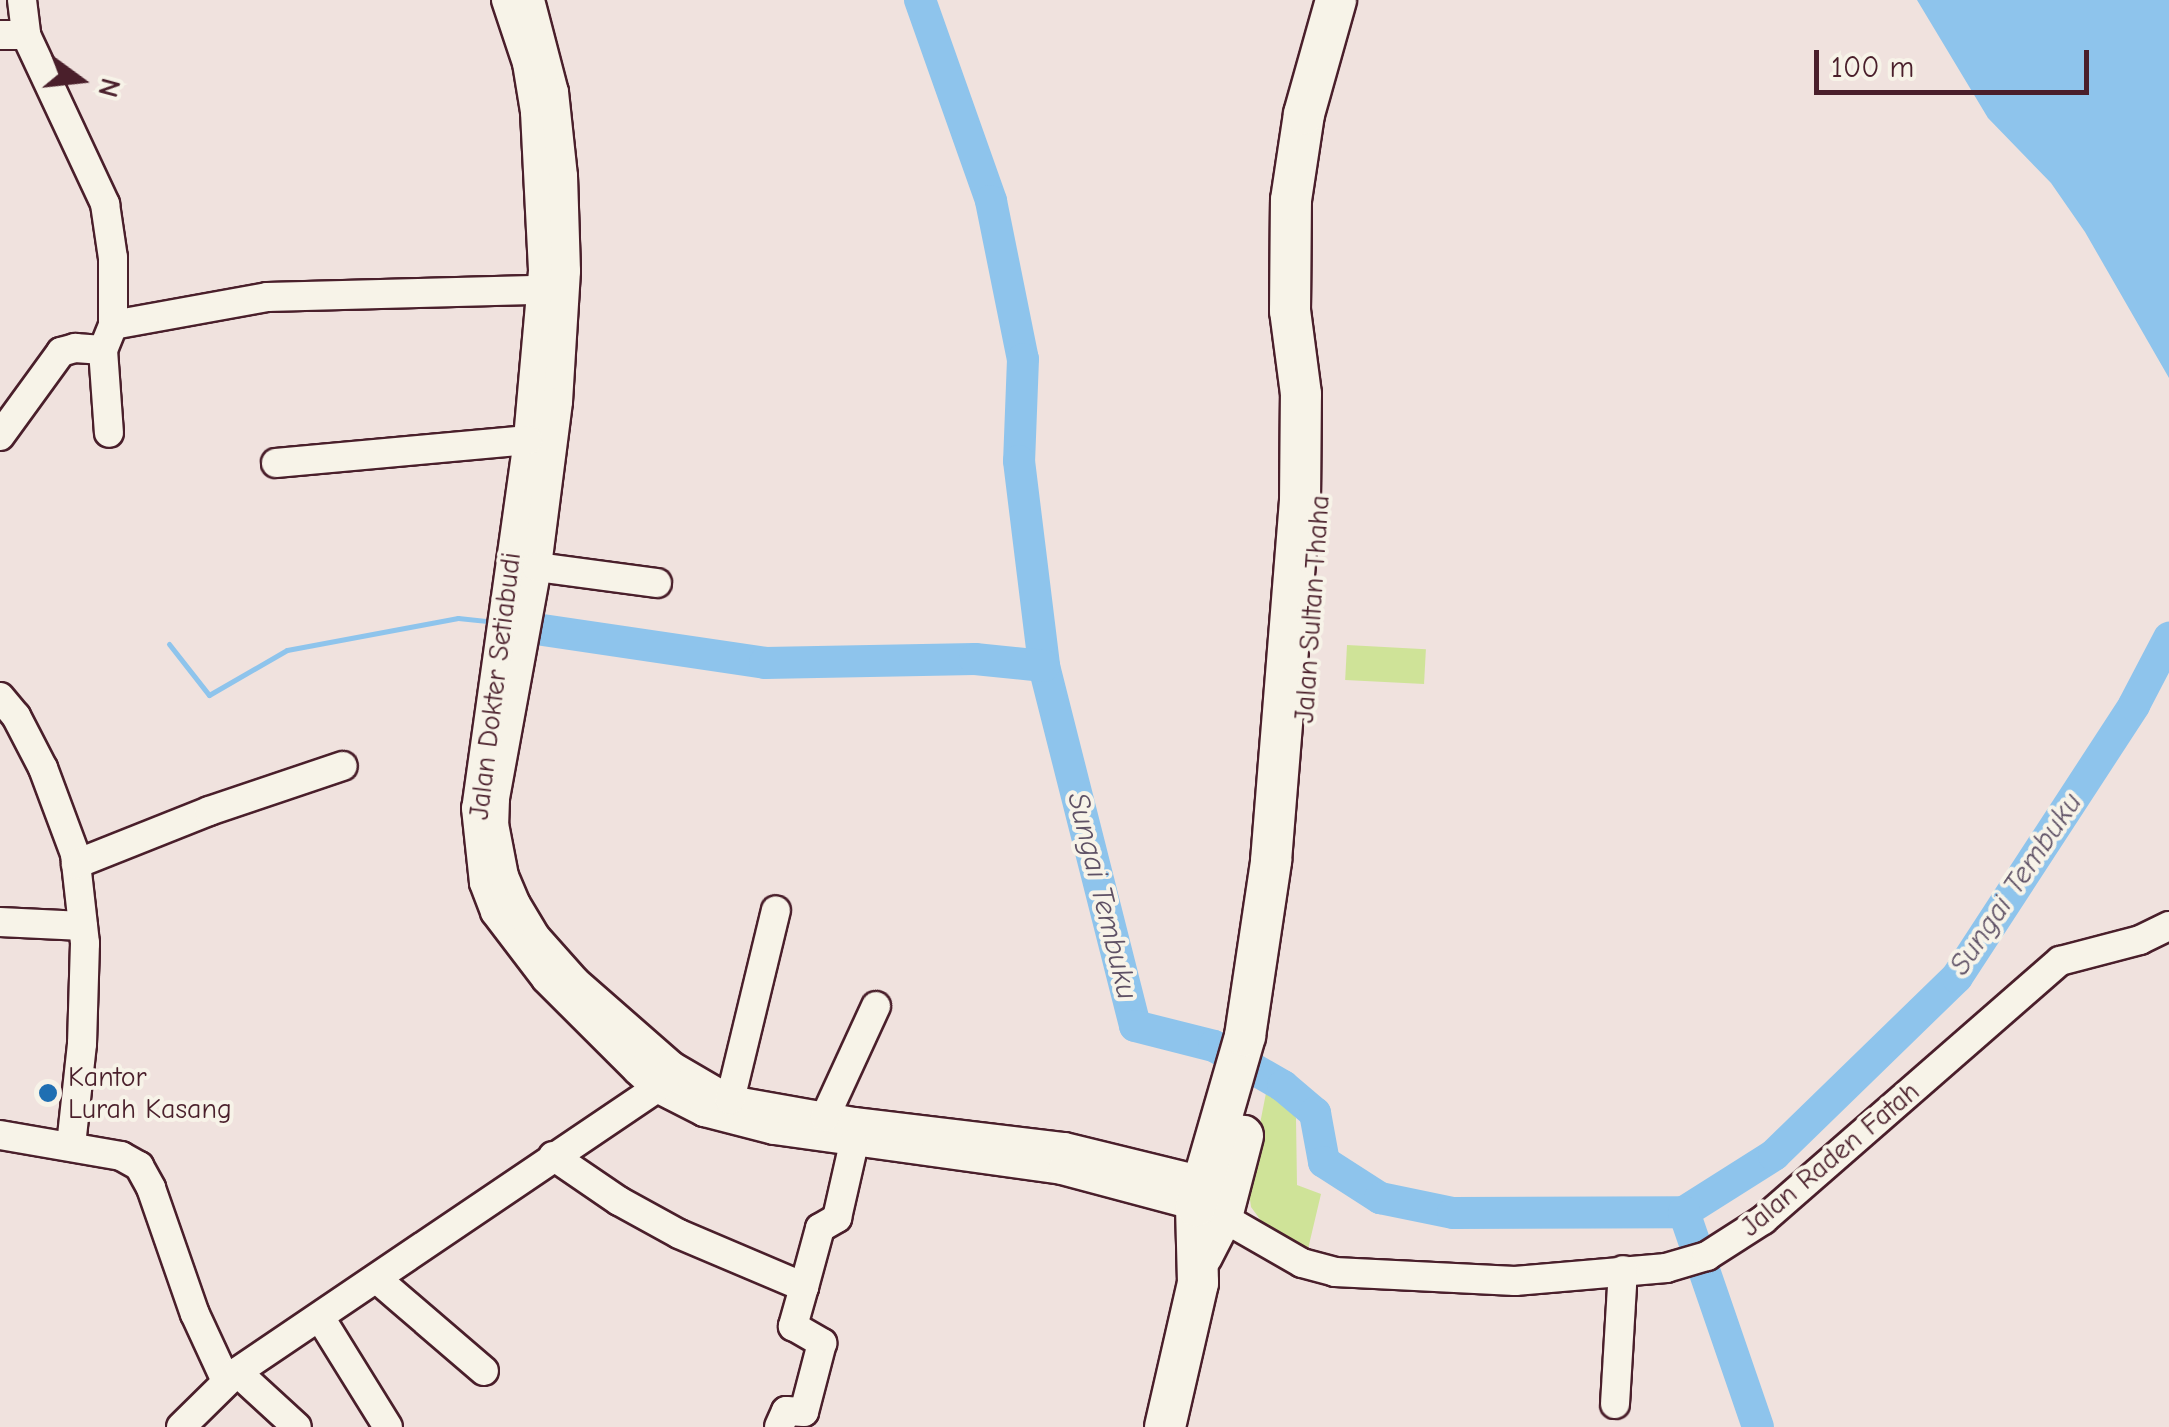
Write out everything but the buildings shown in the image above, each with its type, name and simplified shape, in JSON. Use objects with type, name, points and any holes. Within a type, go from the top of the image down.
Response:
[{"type":"highway","name":"Jalan Sultan Thaha","points":[[1212,1200],[1254,1038],[1282,862],[1298,536],[1310,452],[1290,311],[1290,200],[1304,114],[1347,2]]},
{"type":"highway","points":[[1165,1427],[1212,1200]]},
{"type":"street","points":[[22,0],[13,35],[105,204],[112,258],[108,432]]},
{"type":"street","name":"Jalan Dokter Setiabudi","points":[[506,0],[526,63],[534,112],[542,290],[514,624],[485,828],[484,883],[494,912],[664,1077],[734,1122],[854,1143],[1063,1158]]},
{"type":"street","name":"Jalan Dokter Setiabudi","points":[[514,624],[537,566],[558,402],[566,270],[563,176],[554,92],[530,0]]},
{"type":"street","points":[[0,436],[61,352],[108,338],[267,297],[542,290]]},
{"type":"street","points":[[276,463],[528,440]]},
{"type":"street","points":[[537,566],[657,583]]},
{"type":"street","points":[[0,697],[16,716],[43,768],[76,864],[84,926],[82,1044],[70,1146]]},
{"type":"street","points":[[76,864],[209,811],[343,766]]},
{"type":"street","points":[[730,1100],[776,910]]},
{"type":"street","points":[[0,922],[84,926]]},
{"type":"street","name":"Jalan Raden Fatah","points":[[1212,1200],[1302,1263],[1335,1272],[1515,1281],[1666,1268],[1707,1256],[1763,1220],[2060,961],[2140,940],[2169,926]]},
{"type":"street","points":[[826,1117],[832,1094],[876,1006]]},
{"type":"street","points":[[180,1427],[231,1376],[321,1319],[664,1077]]},
{"type":"street","name":"Jalan Dokter Setiabudi","points":[[664,1077],[730,1100],[1063,1158],[1212,1200]]},
{"type":"street","points":[[0,1134],[121,1156],[139,1166],[151,1188],[194,1314],[231,1376],[297,1427]]},
{"type":"street","points":[[779,1427],[786,1411],[804,1412],[822,1343],[793,1326],[820,1228],[837,1218],[854,1143]]},
{"type":"street","points":[[553,1156],[619,1201],[680,1234],[804,1286]]},
{"type":"street","points":[[1614,1404],[1623,1270]]},
{"type":"street","points":[[377,1280],[484,1371]]},
{"type":"street","points":[[321,1319],[388,1427]]},
{"type":"green space","points":[[1347,645],[1426,649],[1424,684],[1345,680]]},
{"type":"green space","points":[[1266,1093],[1283,1098],[1296,1118],[1297,1185],[1321,1194],[1308,1249],[1270,1233],[1251,1207],[1248,1185]]},
{"type":"water","points":[[1917,0],[2169,0],[2169,378],[2085,232],[2051,183],[1988,118]]},
{"type":"waterway","name":"Sungai Tembuku","points":[[920,0],[991,201],[1023,359],[1019,461],[1044,666],[1135,1026],[1214,1046],[1283,1086],[1315,1113],[1324,1162],[1380,1198],[1453,1213],[1684,1212],[1774,1155],[1957,977],[2134,705],[2169,638]]},
{"type":"waterway","points":[[169,644],[209,695],[287,650],[458,618],[495,622]]},
{"type":"waterway","points":[[536,629],[765,663],[975,659],[1044,666]]},
{"type":"waterway","points":[[1684,1212],[1758,1427]]},
{"type":"place","name":"Kantor Lurah Kasang","points":[[48,1093]]}]
